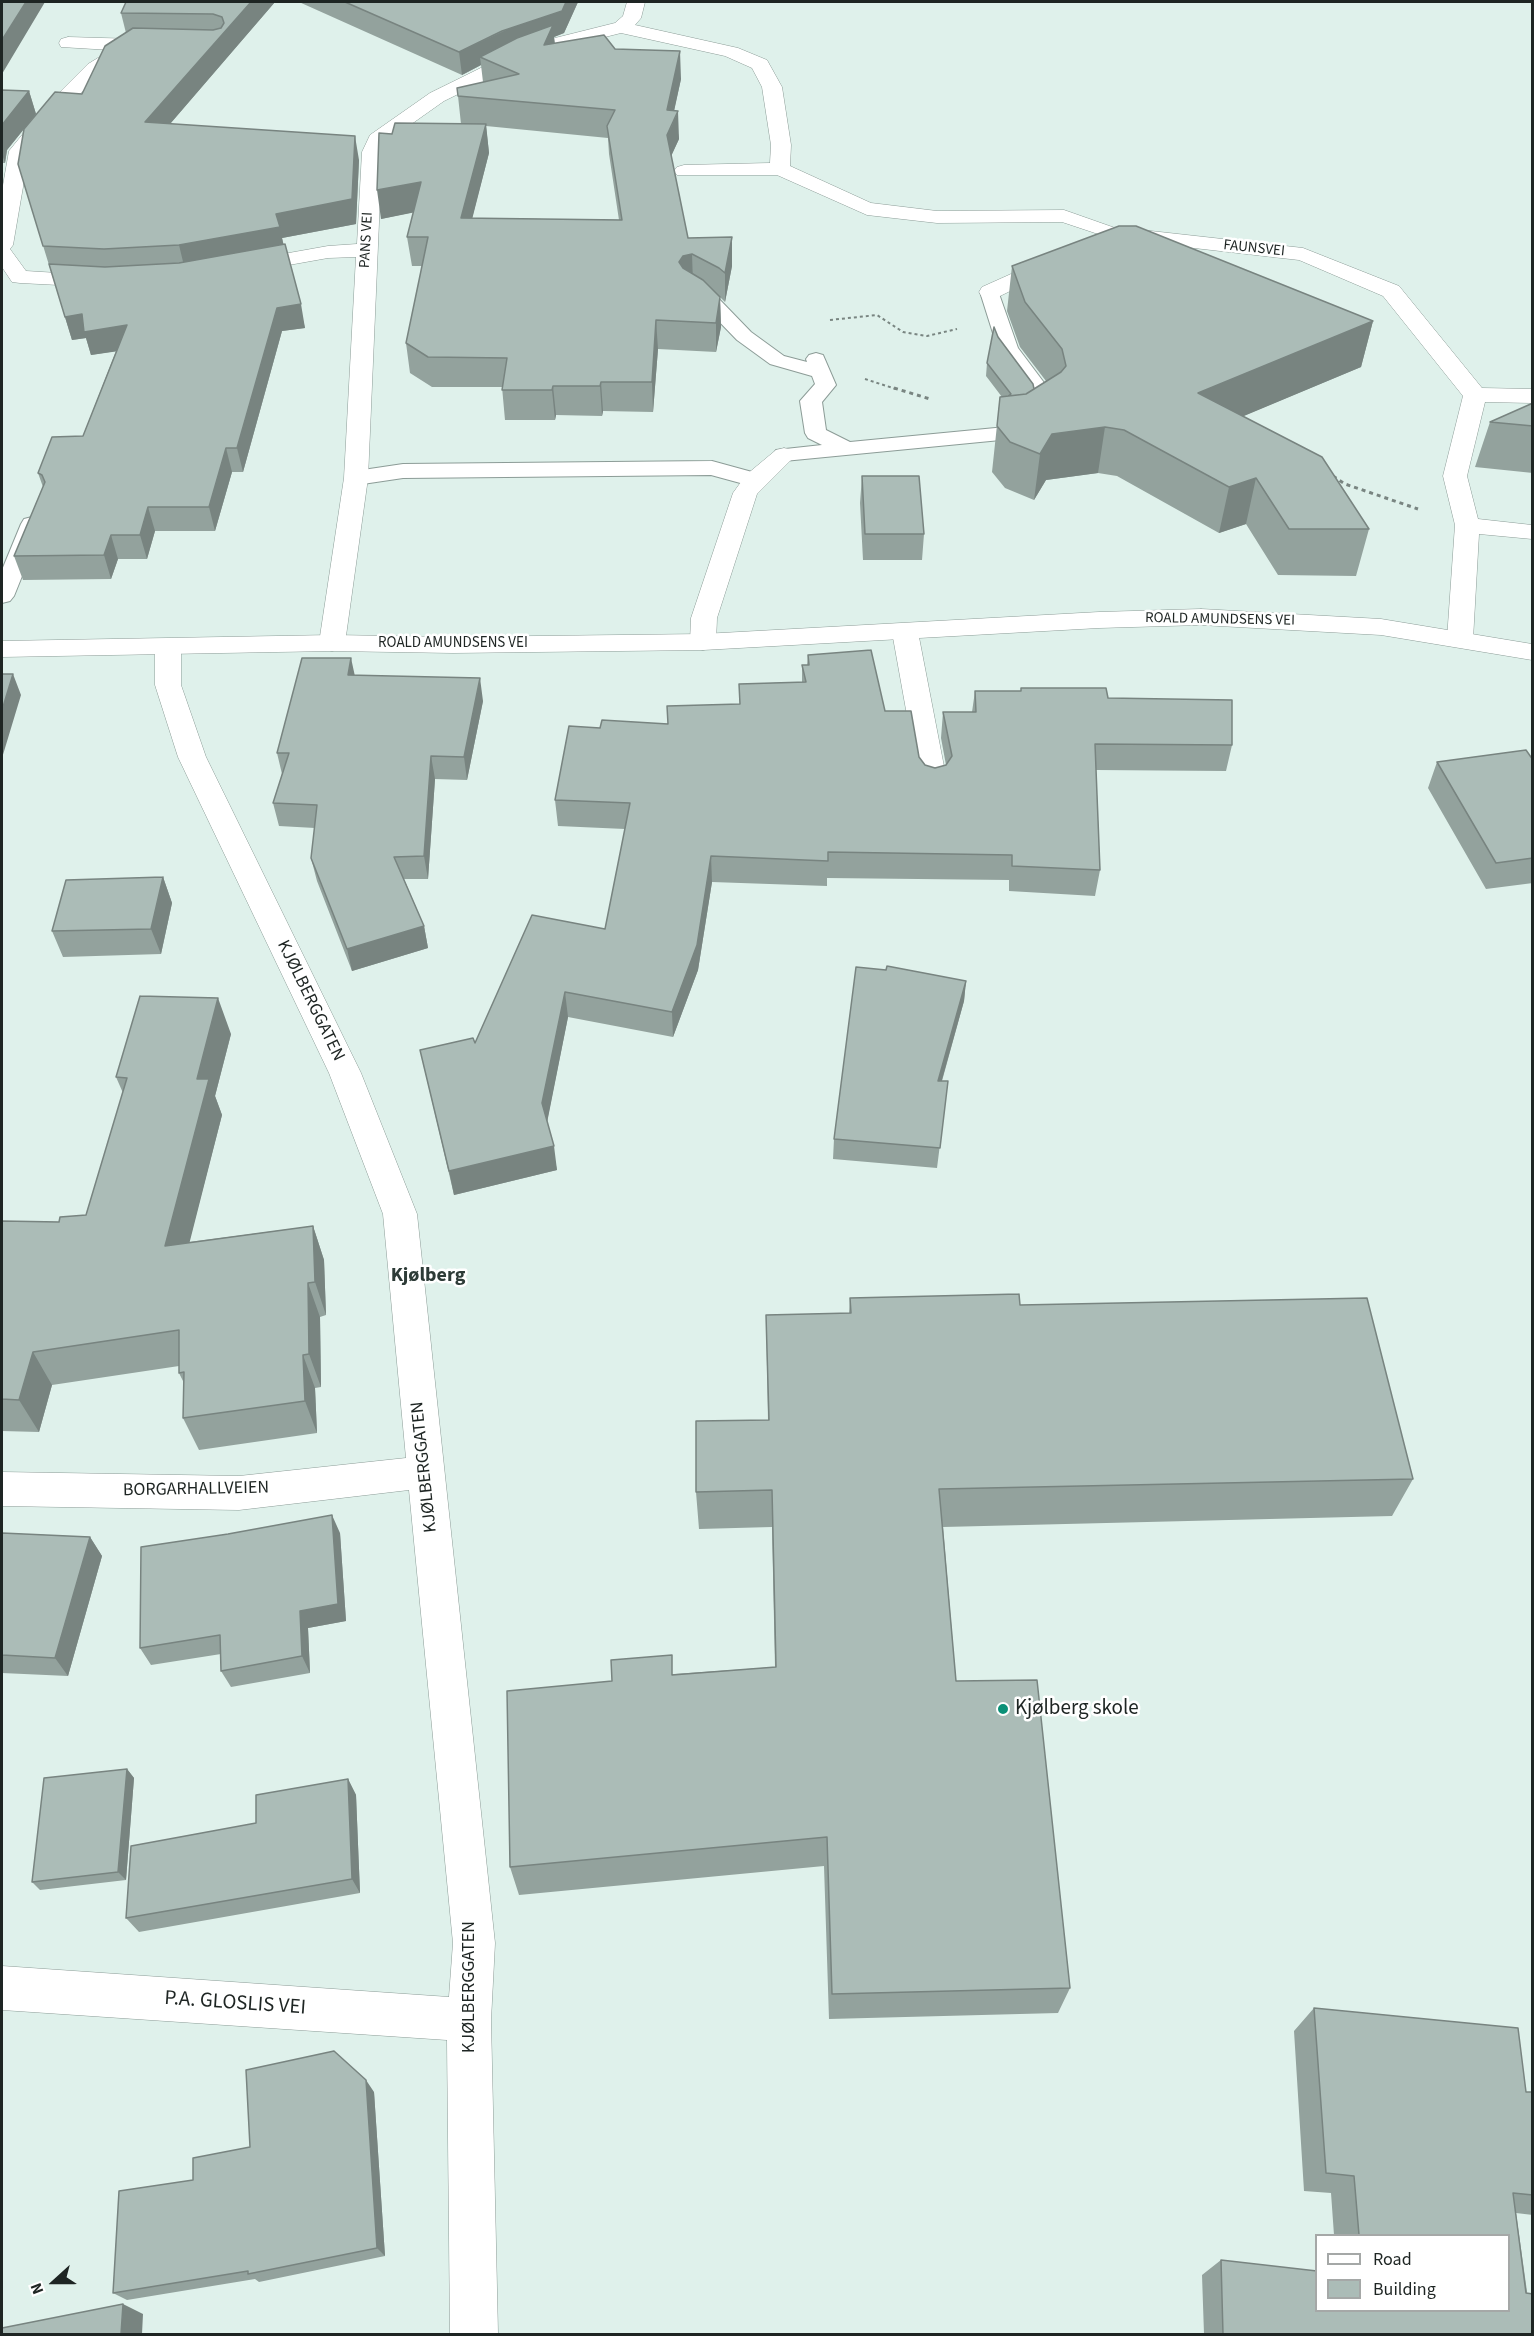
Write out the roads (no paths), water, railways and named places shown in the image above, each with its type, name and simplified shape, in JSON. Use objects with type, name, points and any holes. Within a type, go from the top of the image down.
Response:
[{"type":"street","points":[[621,27],[632,18],[636,2]]},
{"type":"street","points":[[621,27],[731,51],[760,64],[772,87],[781,145],[780,169],[684,171]]},
{"type":"street","name":"PANS VEI","points":[[332,643],[356,478],[372,152],[377,139],[437,97],[512,60],[554,44],[621,27]]},
{"type":"street","points":[[68,44],[153,45]]},
{"type":"street","points":[[2,245],[19,151],[51,112],[95,68],[132,45]]},
{"type":"street","name":"FAUNSVEI","points":[[780,169],[867,209],[937,217],[1064,216],[1110,232],[1303,254],[1391,291],[1475,394]]},
{"type":"street","points":[[991,296],[1110,232]]},
{"type":"street","points":[[228,270],[328,252],[367,250]]},
{"type":"street","points":[[2,253],[11,279],[121,281]]},
{"type":"street","points":[[1460,639],[1467,525],[1455,476],[1475,394],[1533,396]]},
{"type":"street","points":[[703,642],[704,618],[744,493],[755,480],[784,455]]},
{"type":"street","points":[[1467,525],[1533,532]]},
{"type":"street","name":"ROALD AMUNDSENS VEI","points":[[2,649],[168,648],[332,643],[453,645],[703,642],[1201,617],[1381,627],[1533,652]]},
{"type":"street","points":[[905,632],[933,782]]},
{"type":"street","name":"KJØLBERGGATEN","points":[[168,648],[168,685],[192,757],[345,1073],[400,1214],[474,1943],[469,2020],[474,2334]]},
{"type":"street","name":"BORGARHALLVEIEN","points":[[2,1489],[238,1493],[426,1472]]},
{"type":"street","name":"P.A. GLOSLIS VEI","points":[[2,1988],[469,2020]]},
{"type":"lane","points":[[692,291],[712,303],[744,336],[777,360],[819,369],[825,385],[811,401],[816,433],[847,449]]},
{"type":"lane","points":[[784,455],[1011,433],[1047,412],[1044,396],[1008,350],[991,296]]},
{"type":"lane","points":[[356,478],[404,471],[712,468],[755,480]]},
{"type":"lane","points":[[2,596],[40,505]]},
{"type":"place","name":"Kjølberg skole","points":[[1003,1709]]},
{"type":"district","name":"Kjølberg","points":[[428,1277]]}]
